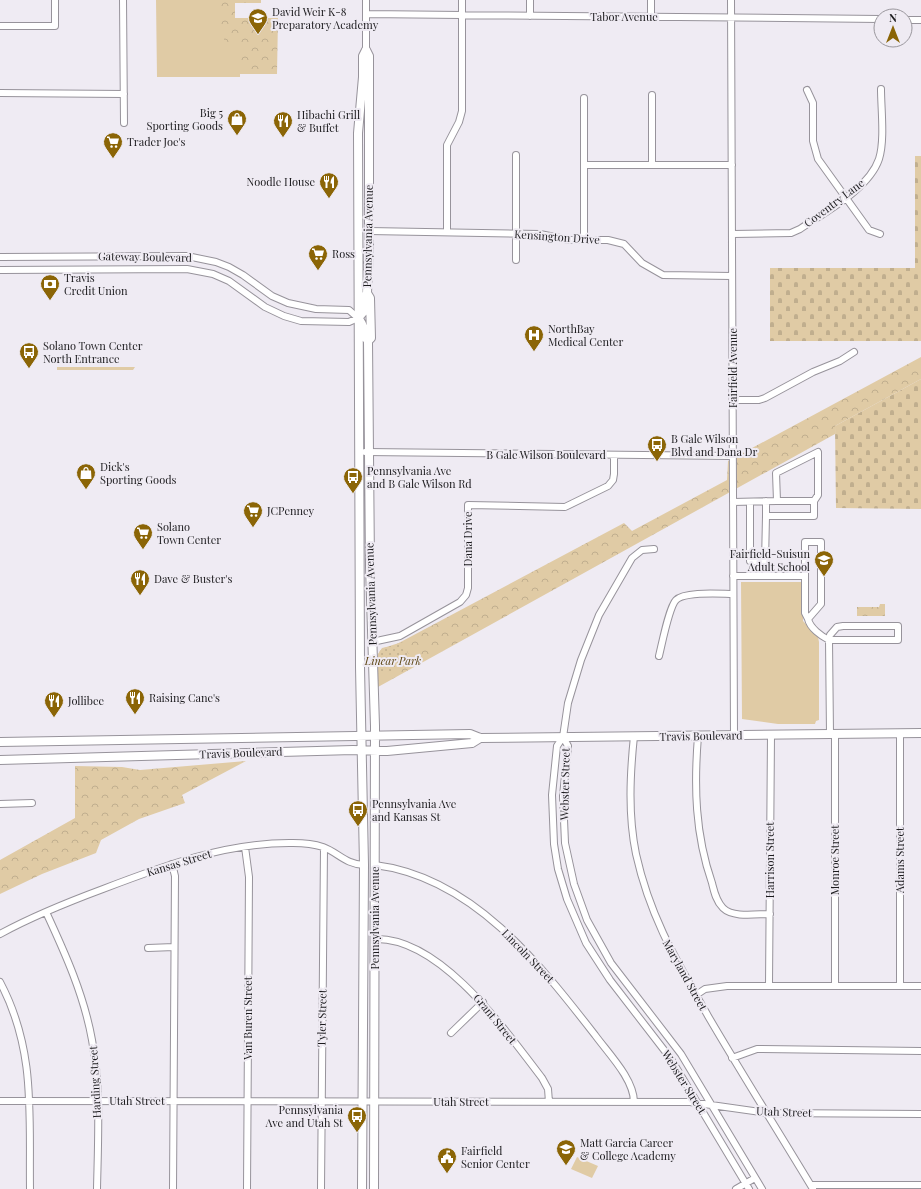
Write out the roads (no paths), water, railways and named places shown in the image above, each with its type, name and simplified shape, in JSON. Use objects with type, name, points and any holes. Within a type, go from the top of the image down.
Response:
[{"type":"main road","name":"Pennsylvania Avenue","points":[[362,1189],[364,865],[361,735],[358,133],[363,77],[363,56],[366,50]]},
{"type":"main road","name":"Pennsylvania Avenue","points":[[366,50],[369,56],[369,231],[367,293],[370,298],[371,338],[368,341],[370,566],[375,735],[376,939],[374,1189]]},
{"type":"main road","points":[[358,186],[363,194],[363,222],[369,231],[358,239]]},
{"type":"main road","points":[[367,293],[365,298],[365,310],[358,318],[364,324],[365,338],[368,341]]},
{"type":"main road","name":"Travis Boulevard","points":[[0,742],[361,735],[470,734],[480,738],[921,733]]},
{"type":"main road","name":"Travis Boulevard","points":[[0,760],[362,750],[387,752],[472,743],[480,738]]},
{"type":"street","points":[[0,26],[55,26],[55,0]]},
{"type":"street","points":[[123,0],[124,123]]},
{"type":"street","name":"Pennsylvania Avenue","points":[[366,0],[366,50]]},
{"type":"street","points":[[447,231],[447,145],[459,122],[462,102],[462,0]]},
{"type":"street","points":[[530,0],[530,16]]},
{"type":"street","points":[[651,0],[651,17]]},
{"type":"street","name":"Fairfield Avenue","points":[[731,0],[734,735]]},
{"type":"street","name":"Tabor Avenue","points":[[366,14],[873,19]]},
{"type":"street","name":"Coventry Lane","points":[[733,234],[791,232],[800,229],[846,197],[870,175],[879,159],[881,149],[881,89]]},
{"type":"street","points":[[807,90],[813,103],[814,150],[818,159],[869,230],[880,234]]},
{"type":"street","points":[[0,93],[124,94]]},
{"type":"street","points":[[652,95],[652,165]]},
{"type":"street","points":[[584,98],[584,240]]},
{"type":"street","points":[[516,155],[516,260]]},
{"type":"street","points":[[584,165],[732,165]]},
{"type":"street","name":"Kensington Drive","points":[[369,231],[516,233],[540,234],[570,240],[608,240],[624,244],[642,263],[663,275],[732,276]]},
{"type":"street","name":"Gateway Boulevard","points":[[0,257],[187,256],[204,258],[229,267],[244,275],[272,296],[288,303],[316,309],[349,310],[358,318],[349,322],[301,320],[284,316],[265,307],[229,281],[213,274],[187,269],[0,270]]},
{"type":"street","points":[[733,400],[759,400],[765,398],[813,372],[840,361],[854,352]]},
{"type":"street","name":"B Gale Wilson Boulevard","points":[[359,452],[733,456]]},
{"type":"street","points":[[766,516],[814,516],[814,501],[818,495],[818,452],[776,473],[777,501]]},
{"type":"street","name":"Dana Drive","points":[[372,642],[400,636],[460,602],[466,596],[468,588],[468,506],[565,507],[608,486],[613,480],[614,455]]},
{"type":"street","points":[[750,502],[750,561],[765,562],[766,501]]},
{"type":"street","points":[[733,502],[814,501]]},
{"type":"street","points":[[808,619],[821,604],[821,542],[805,542],[805,612],[808,619],[811,625],[822,636],[829,640],[898,640],[898,626],[837,626],[829,640]]},
{"type":"street","points":[[563,737],[568,703],[579,668],[599,615],[632,558],[642,550],[654,549]]},
{"type":"street","points":[[733,576],[805,576]]},
{"type":"street","points":[[659,656],[672,608],[676,600],[683,596],[694,594],[733,594]]},
{"type":"street","name":"Monroe Street","points":[[829,640],[832,734],[835,986]]},
{"type":"street","name":"Adams Street","points":[[900,733],[900,986]]},
{"type":"street","name":"Harrison Street","points":[[769,986],[770,735]]},
{"type":"street","name":"Maryland Street","points":[[634,736],[630,771],[630,805],[636,852],[658,924],[669,949],[732,1058],[812,1187]]},
{"type":"street","points":[[698,736],[696,771],[697,819],[706,867],[718,900],[723,908],[730,912],[770,914]]},
{"type":"street","name":"Webster Street","points":[[749,1189],[671,1059],[601,966],[586,943],[567,898],[558,870],[552,818],[552,795],[557,746],[563,737],[568,746],[564,796],[565,844],[574,884],[583,910],[596,939],[611,963],[681,1054],[762,1189]]},
{"type":"street","points":[[0,804],[32,804]]},
{"type":"street","name":"Kansas Street","points":[[0,934],[46,912],[172,864],[245,847],[293,843],[312,844],[324,848],[353,864],[364,865]]},
{"type":"street","name":"Van Buren Street","points":[[245,847],[249,877],[247,1189]]},
{"type":"street","name":"Tyler Street","points":[[320,1189],[324,848]]},
{"type":"street","points":[[172,864],[175,876],[173,1189]]},
{"type":"street","name":"Lincoln Street","points":[[375,865],[402,870],[424,878],[463,899],[495,922],[520,944],[553,980],[631,1084],[634,1093],[634,1102]]},
{"type":"street","name":"Harding Street","points":[[46,912],[63,948],[86,1012],[92,1041],[97,1101],[97,1189]]},
{"type":"street","name":"Grant Street","points":[[376,939],[398,941],[428,957],[472,991],[483,1002],[546,1084],[549,1102]]},
{"type":"street","points":[[148,948],[174,947]]},
{"type":"street","points":[[0,982],[15,1013],[22,1034],[28,1068],[30,1189]]},
{"type":"street","points":[[696,995],[713,987],[921,986]]},
{"type":"street","points":[[451,1033],[483,1002]]},
{"type":"street","points":[[732,1058],[757,1049],[921,1051]]},
{"type":"street","name":"Utah Street","points":[[0,1100],[634,1102],[697,1103],[767,1113],[921,1114]]},
{"type":"street","points":[[736,1189],[755,1178]]},
{"type":"street","points":[[812,1187],[921,1184]]},
{"type":"place","name":"David Weir K-8 Preparatory Academy","points":[[258,35]]},
{"type":"place","name":"Big 5 Sporting Goods","points":[[237,136]]},
{"type":"place","name":"Hibachi Grill & Buffet","points":[[283,138]]},
{"type":"place","name":"Trader Joe's","points":[[113,159]]},
{"type":"place","name":"Noodle House","points":[[329,199]]},
{"type":"place","name":"Ross","points":[[318,271]]},
{"type":"place","name":"Travis Credit Union","points":[[50,301]]},
{"type":"place","name":"NorthBay Medical Center","points":[[534,352]]},
{"type":"place","name":"Solano Town Center North Entrance","points":[[29,369]]},
{"type":"place","name":"B Gale Wilson Blvd and Dana Dr","points":[[657,462]]},
{"type":"place","name":"Dick's Sporting Goods","points":[[86,490]]},
{"type":"place","name":"Pennsylvania Ave and B Gale Wilson Rd","points":[[353,494]]},
{"type":"place","name":"JCPenney","points":[[253,528]]},
{"type":"place","name":"Solano Town Center","points":[[143,550]]},
{"type":"place","name":"Fairfield-Suisun Adult School","points":[[824,577]]},
{"type":"place","name":"Dave & Buster's","points":[[140,596]]},
{"type":"place","name":"Raising Cane's","points":[[135,715]]},
{"type":"place","name":"Jollibee","points":[[54,718]]},
{"type":"place","name":"Pennsylvania Ave and Kansas St","points":[[358,827]]},
{"type":"place","name":"Pennsylvania Ave and Utah St","points":[[357,1133]]},
{"type":"place","name":"Matt Garcia Career & College Academy","points":[[566,1166]]},
{"type":"place","name":"Fairfield Senior Center","points":[[447,1174]]},
{"type":"park label","name":"Linear Park","points":[[393,661]]}]
